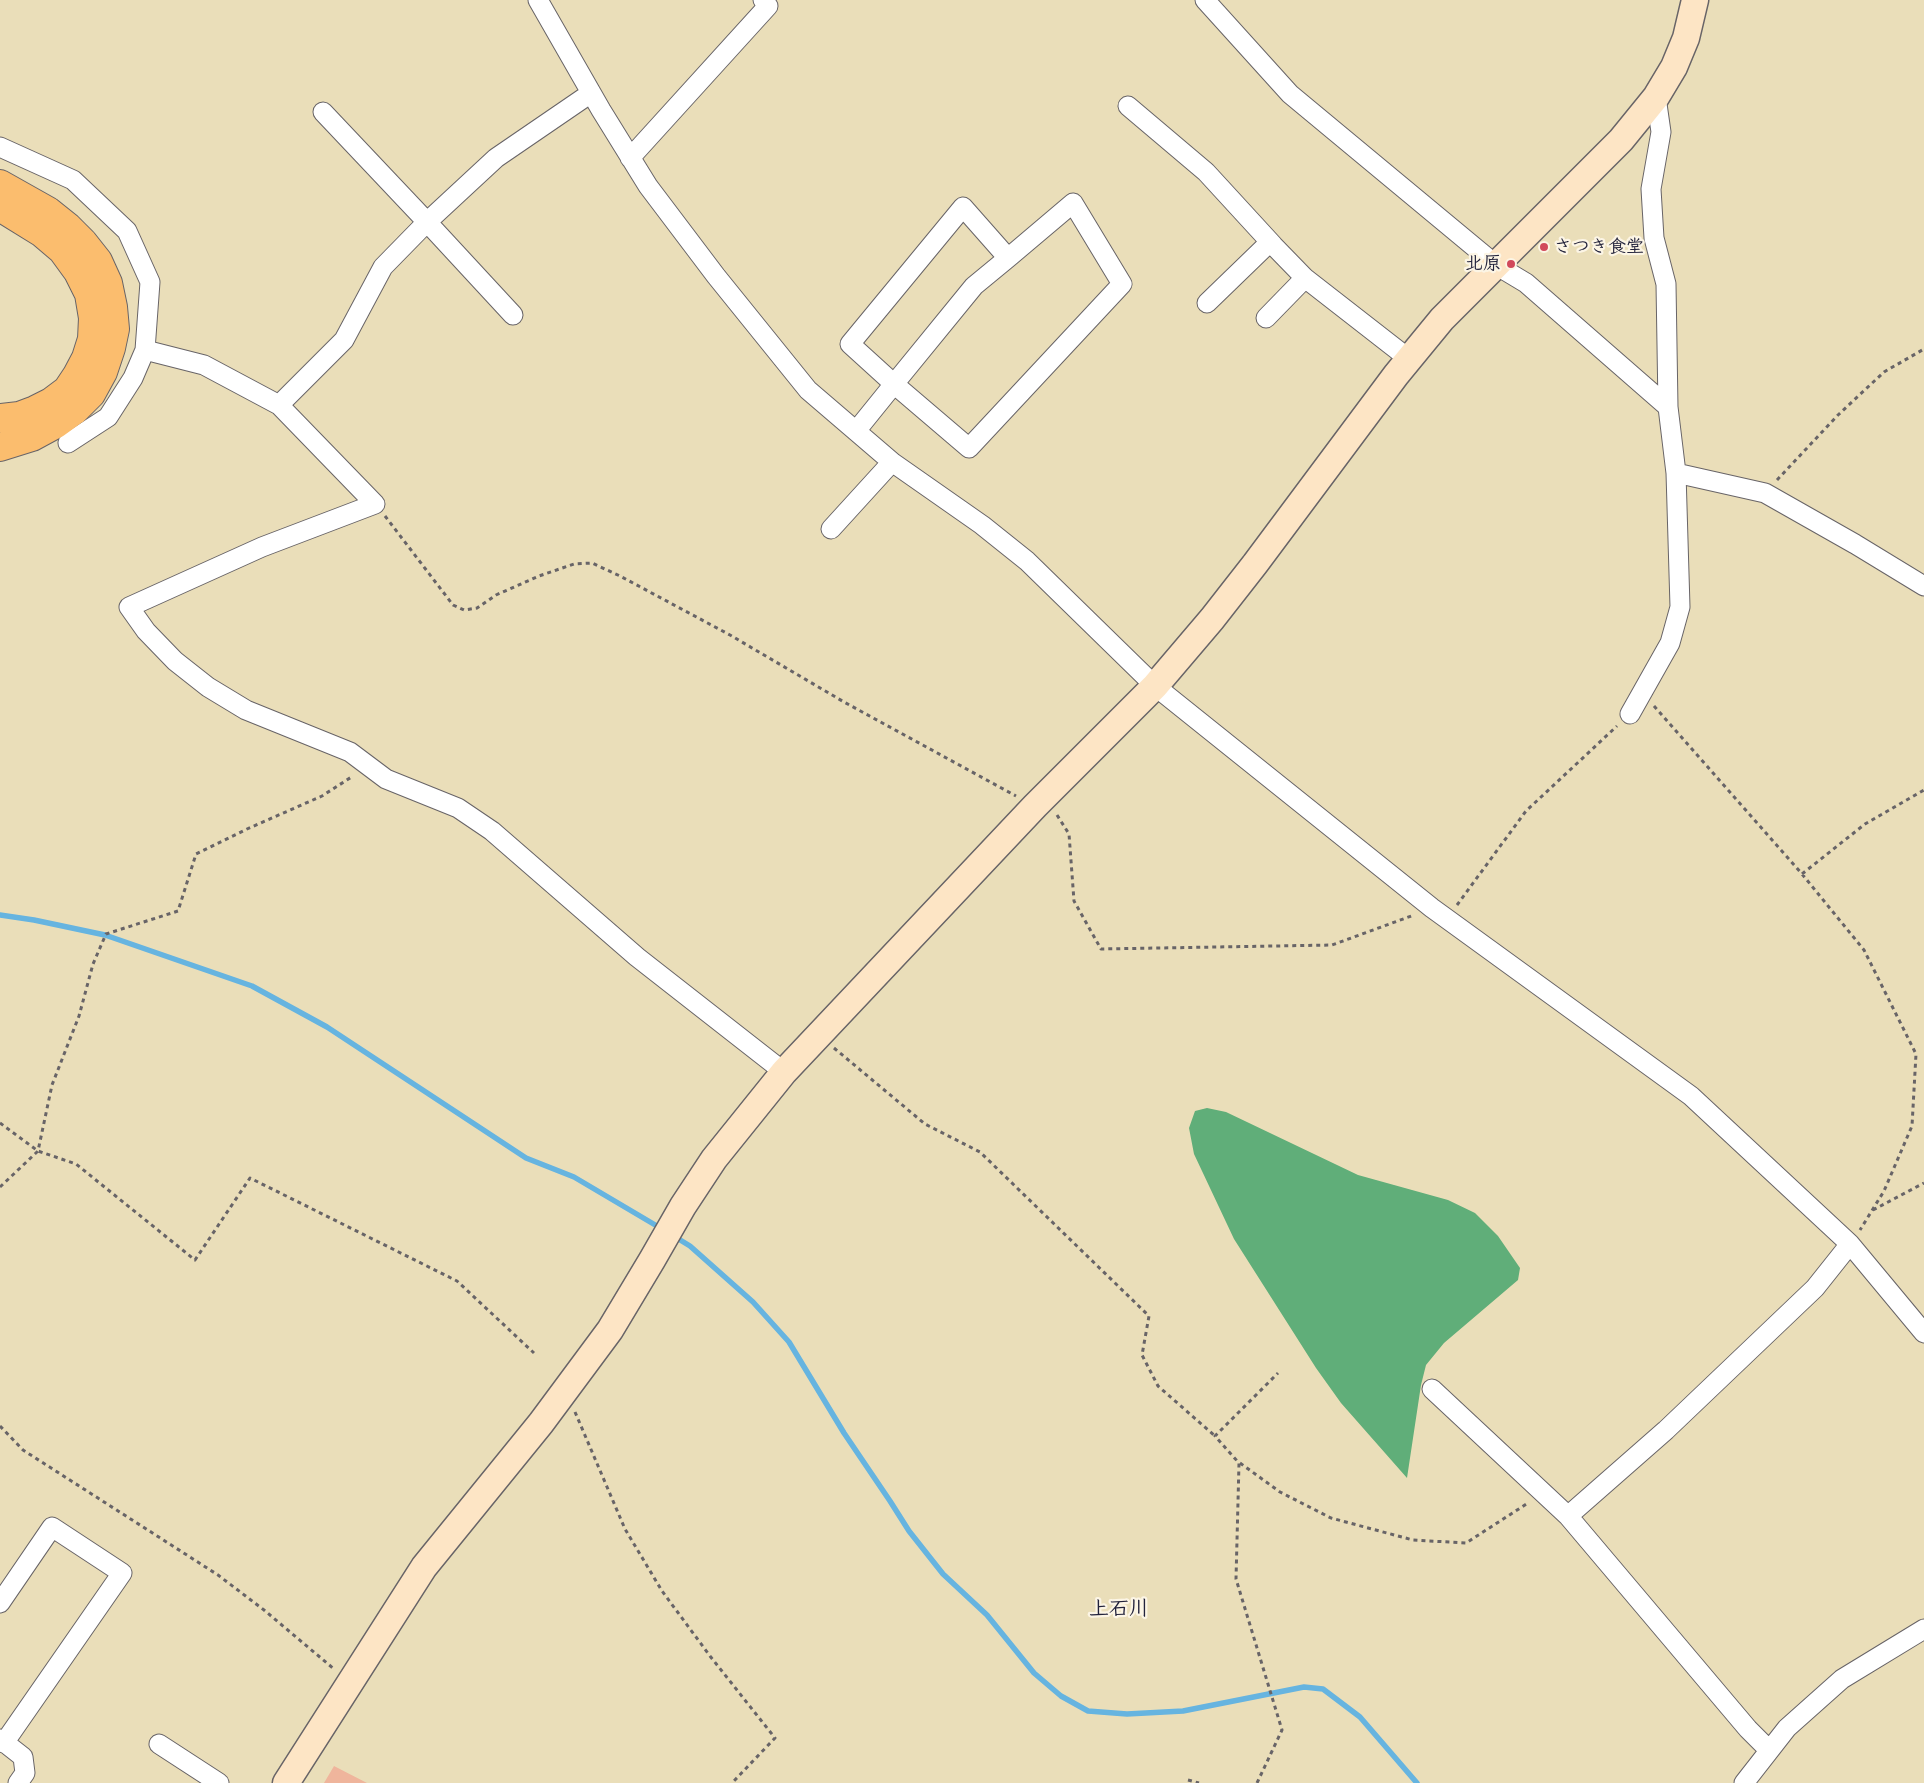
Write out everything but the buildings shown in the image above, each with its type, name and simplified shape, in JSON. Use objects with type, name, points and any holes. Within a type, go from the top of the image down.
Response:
[{"type":"highway","points":[[0,184],[48,211],[83,242],[98,261],[108,283],[115,329],[103,372],[91,394],[56,424],[32,437],[0,447]]},
{"type":"highway","points":[[0,207],[42,233],[62,250],[78,272],[89,294],[93,318],[92,339],[86,358],[67,390],[51,402],[35,410],[19,416],[0,418]]},
{"type":"street","points":[[538,0],[591,93],[648,186],[716,276],[808,390],[892,462],[982,525],[1027,561],[1155,686],[1439,914],[1692,1096],[1850,1244],[1924,1333]]},
{"type":"street","points":[[1205,0],[1290,94],[1496,264],[1526,283],[1668,406]]},
{"type":"street","points":[[286,1783],[424,1567],[566,1391],[610,1330],[683,1206],[714,1158],[784,1072],[1040,800],[1155,686],[1207,625],[1255,564],[1442,318],[1621,140],[1656,97],[1674,68],[1686,38],[1695,0]]},
{"type":"street","points":[[630,158],[768,2]]},
{"type":"street","points":[[280,405],[344,340],[383,267],[427,222],[496,158],[591,93]]},
{"type":"street","points":[[1630,714],[1670,643],[1680,607],[1676,473],[1668,406],[1666,284],[1654,238],[1651,189],[1661,132],[1656,97]]},
{"type":"street","points":[[1128,106],[1206,172],[1305,278],[1409,359]]},
{"type":"street","points":[[323,112],[513,315]]},
{"type":"street","points":[[0,147],[73,180],[127,231],[150,282],[144,350],[133,378],[108,417],[68,442]]},
{"type":"street","points":[[856,431],[894,384],[974,286],[1008,258],[1073,203],[1122,284],[969,448],[894,384],[850,344],[963,207],[1008,258]]},
{"type":"street","points":[[1207,303],[1270,242],[1273,245]]},
{"type":"street","points":[[1266,318],[1305,278]]},
{"type":"street","points":[[144,350],[204,365],[280,405],[375,504],[262,547],[128,607],[146,631],[175,661],[208,687],[246,710],[350,752],[386,779],[458,808],[492,831],[638,958],[784,1072]]},
{"type":"street","points":[[831,529],[892,462]]},
{"type":"street","points":[[1676,473],[1764,493],[1924,586]]},
{"type":"street","points":[[1568,1516],[1666,1430],[1808,1294],[1850,1244]]},
{"type":"street","points":[[1432,1389],[1568,1516],[1748,1729],[1769,1750]]},
{"type":"street","points":[[0,1603],[52,1528],[122,1573],[2,1741],[23,1757],[25,1773],[18,1783]]},
{"type":"street","points":[[1744,1783],[1787,1728],[1842,1678],[1924,1629]]},
{"type":"street","points":[[159,1744],[219,1783]]},
{"type":"path","points":[[1764,493],[1838,415],[1884,372],[1924,349]]},
{"type":"path","points":[[375,504],[454,605],[464,610],[477,608],[496,594],[539,576],[574,564],[592,563],[722,631],[844,702],[1040,800],[1069,834],[1074,901],[1101,949],[1332,945],[1439,914],[1526,811],[1630,714]]},
{"type":"path","points":[[1642,692],[1802,874],[1864,950],[1916,1054],[1912,1126],[1884,1191],[1850,1244]]},
{"type":"path","points":[[0,1187],[38,1151],[52,1085],[79,1016],[93,964],[106,934],[178,911],[196,854],[322,796],[368,766]]},
{"type":"path","points":[[1802,874],[1865,824],[1924,790]]},
{"type":"path","points":[[819,1035],[925,1124],[980,1152],[1149,1316],[1142,1355],[1158,1386],[1215,1436],[1239,1463],[1280,1492],[1331,1518],[1413,1540],[1466,1543],[1543,1493]]},
{"type":"path","points":[[0,1123],[38,1151],[76,1164],[195,1260],[250,1178],[457,1281],[534,1353]]},
{"type":"path","points":[[1872,1210],[1924,1182]]},
{"type":"path","points":[[1215,1436],[1278,1374]]},
{"type":"path","points":[[566,1391],[625,1529],[662,1591],[710,1656],[775,1738],[732,1783]]},
{"type":"path","points":[[0,1426],[23,1450],[218,1575],[264,1610],[349,1682]]},
{"type":"path","points":[[1239,1463],[1236,1579],[1282,1730],[1258,1783]]},
{"type":"path","points":[[1188,1780],[1199,1783]]},
{"type":"green space","points":[[1207,1108],[1226,1112],[1358,1175],[1448,1200],[1475,1213],[1498,1236],[1520,1268],[1518,1280],[1444,1343],[1426,1365],[1421,1385],[1407,1478],[1341,1403],[1316,1368],[1234,1239],[1194,1154],[1189,1128],[1195,1111]]},
{"type":"waterway","points":[[0,915],[105,935],[252,986],[327,1027],[526,1158],[574,1177],[662,1229]]},
{"type":"waterway","points":[[672,1235],[690,1246],[753,1302],[789,1342],[844,1433],[909,1531],[943,1574],[987,1615],[1034,1673],[1061,1696],[1088,1711],[1127,1714],[1183,1711],[1304,1687],[1323,1689],[1360,1717],[1417,1783]]},
{"type":"place","name":"さつき食堂","points":[[1544,247]]},
{"type":"place","name":"北原","points":[[1511,264]]},
{"type":"district","name":"上石川","points":[[1119,1609]]}]
